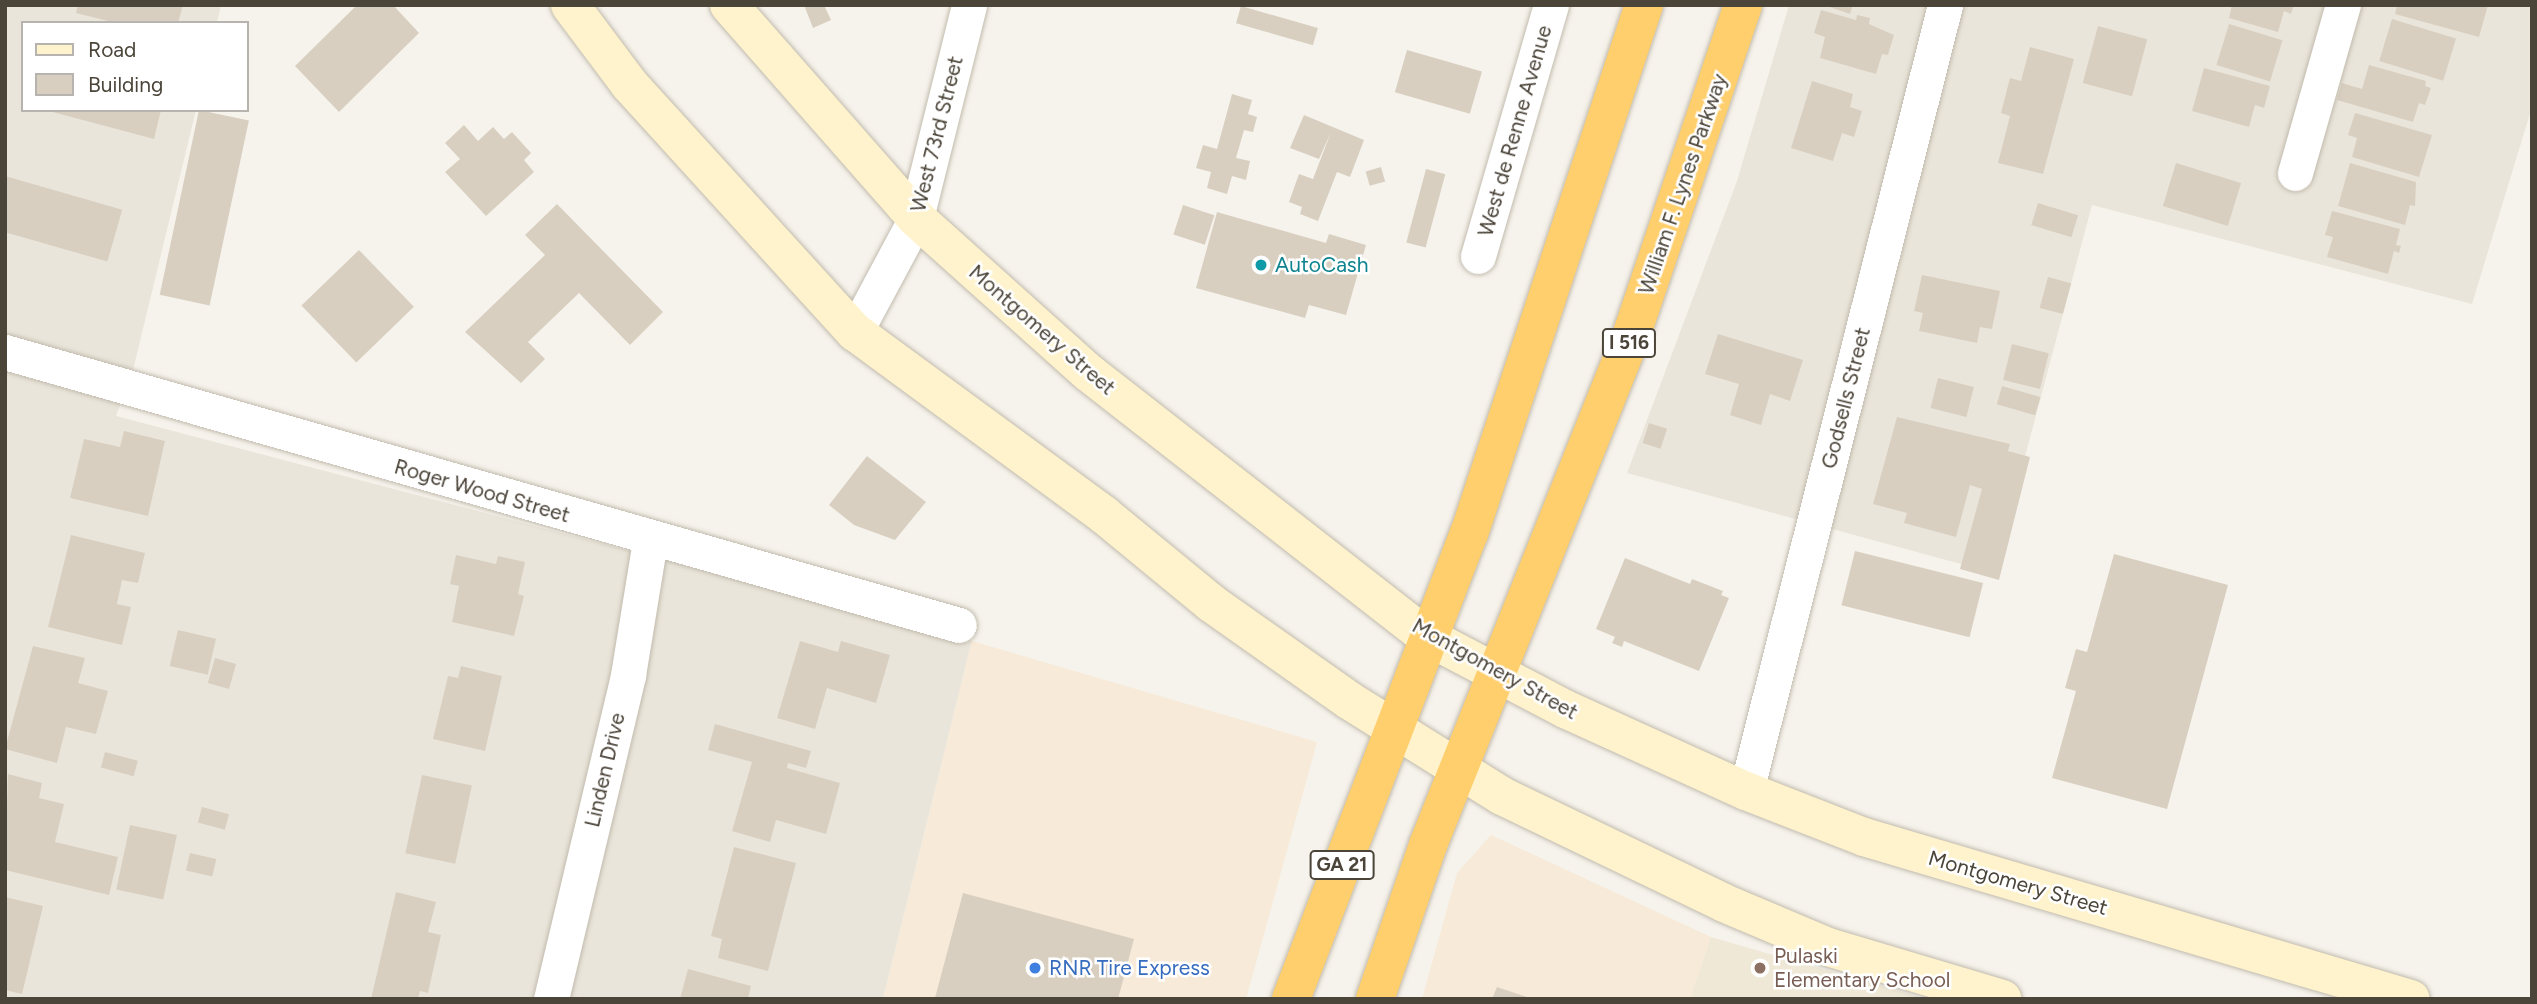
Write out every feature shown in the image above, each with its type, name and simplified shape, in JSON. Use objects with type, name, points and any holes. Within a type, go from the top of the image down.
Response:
[{"type":"highway","points":[[1426,636],[1469,534],[1644,5]]},
{"type":"highway","name":"William F. Lynes Parkway","points":[[1499,676],[1630,339],[1743,5]]},
{"type":"highway","name":"GA 21","points":[[1290,999],[1394,731],[1426,636]]},
{"type":"highway","points":[[1375,999],[1428,845],[1499,676]]},
{"type":"street","points":[[570,5],[629,84],[855,332],[1104,515],[1211,603],[1394,731],[1459,772],[1724,904],[1828,947],[2002,999]]},
{"type":"street","name":"Montgomery Street","points":[[729,5],[916,218],[1089,373],[1426,636],[1499,676],[1746,791],[1864,837],[2412,999]]},
{"type":"street","name":"West 73rd Street","points":[[855,332],[916,218],[969,5]]},
{"type":"street","name":"West de Renne Avenue","points":[[1478,256],[1551,5]]},
{"type":"street","name":"Godsells Street","points":[[1746,791],[1945,5]]},
{"type":"street","points":[[2295,173],[2343,5]]},
{"type":"street","name":"Roger Wood Street","points":[[5,352],[650,540],[959,625]]},
{"type":"street","name":"Linden Drive","points":[[551,999],[628,675],[650,540]]},
{"type":"shaded area","points":[[5,5],[221,5],[217,21],[21,21],[21,112],[196,112],[134,366],[116,416],[972,641],[883,999],[5,999]]},
{"type":"shaded area","points":[[1789,5],[2532,5],[2532,107],[2472,304],[2092,205],[1994,573],[1627,473],[1737,181]]},
{"type":"shaded area","points":[[972,641],[1317,742],[1246,999],[883,999]]},
{"type":"shaded area","points":[[1491,835],[1711,937],[1690,999],[1422,999],[1457,873]]},
{"type":"shaded area","name":"Pulaski Elementary School","points":[[1711,937],[1926,999],[1690,999]]},
{"type":"building","points":[[78,5],[183,5],[179,21],[108,21],[76,13]]},
{"type":"building","points":[[357,5],[393,5],[419,33],[339,112],[295,66]]},
{"type":"building","points":[[804,5],[824,5],[831,20],[813,28]]},
{"type":"building","points":[[1824,5],[1853,5],[1850,14]]},
{"type":"building","points":[[2232,5],[2294,5],[2291,14],[2284,11],[2278,32],[2229,18]]},
{"type":"building","points":[[2397,5],[2488,5],[2479,37],[2395,14]]},
{"type":"building","points":[[1241,6],[1318,28],[1313,45],[1236,23]]},
{"type":"building","points":[[1821,10],[1856,20],[1857,15],[1870,18],[1869,24],[1894,35],[1888,55],[1882,54],[1876,74],[1820,58],[1825,37],[1814,33]]},
{"type":"building","points":[[2392,19],[2456,39],[2443,81],[2379,61]]},
{"type":"building","points":[[2229,24],[2283,40],[2270,81],[2216,65]]},
{"type":"building","points":[[2098,26],[2147,39],[2132,96],[2083,83]]},
{"type":"building","points":[[2030,47],[2074,59],[2043,174],[1998,163],[2010,116],[2001,113],[2010,78],[2021,81]]},
{"type":"building","points":[[1407,50],[1482,71],[1470,114],[1395,92]]},
{"type":"building","points":[[2369,65],[2426,81],[2425,86],[2431,88],[2425,105],[2419,103],[2413,122],[2337,100],[2342,83],[2362,89]]},
{"type":"building","points":[[2204,68],[2270,86],[2264,108],[2255,105],[2249,127],[2192,111]]},
{"type":"building","points":[[1812,81],[1853,94],[1850,107],[1862,111],[1854,137],[1842,133],[1833,161],[1791,148]]},
{"type":"building","points":[[1232,94],[1252,100],[1248,114],[1257,117],[1253,132],[1244,130],[1236,158],[1250,161],[1246,180],[1232,176],[1227,194],[1207,188],[1211,172],[1196,168],[1203,145],[1217,149]]},
{"type":"building","points":[[53,112],[161,112],[154,139]]},
{"type":"building","points":[[199,112],[249,121],[210,305],[160,295]]},
{"type":"building","points":[[2355,113],[2432,135],[2419,177],[2352,157],[2357,138],[2348,135]]},
{"type":"building","points":[[1304,115],[1364,140],[1350,177],[1337,172],[1318,221],[1300,214],[1302,207],[1289,202],[1299,174],[1313,179],[1331,132],[1319,159],[1290,148]]},
{"type":"building","points":[[464,125],[478,141],[493,127],[504,139],[512,132],[531,153],[524,160],[534,172],[486,216],[445,172],[460,159],[445,143]]},
{"type":"building","points":[[2176,163],[2241,183],[2228,226],[2163,206]]},
{"type":"building","points":[[2350,163],[2416,182],[2415,206],[2410,205],[2405,225],[2338,206]]},
{"type":"building","points":[[1381,167],[1385,181],[1370,186],[1366,171]]},
{"type":"building","points":[[1426,169],[1445,174],[1426,248],[1406,242]]},
{"type":"building","points":[[5,176],[122,210],[107,262],[5,232]]},
{"type":"building","points":[[2038,203],[2078,215],[2071,237],[2031,225]]},
{"type":"building","points":[[557,204],[663,312],[630,345],[579,293],[528,342],[545,359],[521,383],[465,332],[545,255],[525,235]]},
{"type":"building","points":[[1183,205],[1214,215],[1205,245],[1173,234]]},
{"type":"building","points":[[2332,211],[2400,229],[2396,245],[2401,246],[2399,253],[2394,251],[2388,274],[2327,257],[2333,237],[2325,235]]},
{"type":"building","name":"AutoCash","points":[[1217,212],[1326,243],[1329,234],[1366,245],[1346,315],[1309,305],[1305,318],[1196,288]]},
{"type":"building","points":[[359,250],[414,307],[356,362],[301,306]]},
{"type":"building","points":[[1922,275],[2000,291],[1992,329],[1980,327],[1977,343],[1919,331],[1923,313],[1914,311]]},
{"type":"building","points":[[2048,277],[2071,283],[2063,314],[2040,308]]},
{"type":"building","points":[[1718,334],[1803,360],[1790,401],[1770,394],[1761,425],[1730,415],[1739,384],[1705,374]]},
{"type":"building","points":[[2012,344],[2049,353],[2040,389],[2003,380]]},
{"type":"building","points":[[1938,378],[1974,387],[1966,417],[1931,408]]},
{"type":"building","points":[[2002,386],[2040,397],[2035,415],[1997,404]]},
{"type":"building","points":[[1897,417],[2010,444],[2008,451],[2030,457],[1999,580],[1960,569],[1982,489],[1970,485],[1956,537],[1904,523],[1907,513],[1873,504]]},
{"type":"building","points":[[1649,423],[1667,429],[1661,449],[1643,443]]},
{"type":"building","points":[[124,431],[165,441],[148,516],[70,498],[84,439],[120,447]]},
{"type":"building","points":[[867,456],[926,502],[895,540],[854,525],[829,505]]},
{"type":"building","points":[[71,535],[145,553],[138,583],[122,580],[117,604],[131,607],[122,645],[48,627]]},
{"type":"building","points":[[1855,551],[1983,583],[1970,637],[1841,605]]},
{"type":"building","points":[[2114,554],[2228,585],[2167,809],[2052,778],[2076,691],[2065,688],[2076,649],[2087,652]]},
{"type":"building","points":[[456,555],[496,564],[498,556],[525,562],[518,594],[524,596],[514,636],[452,622],[459,586],[450,584]]},
{"type":"building","points":[[1625,558],[1690,584],[1692,579],[1723,591],[1721,595],[1729,598],[1699,671],[1624,641],[1622,647],[1612,643],[1615,637],[1596,629]]},
{"type":"building","points":[[178,630],[216,639],[208,675],[170,666]]},
{"type":"building","points":[[800,641],[838,652],[841,641],[890,655],[876,703],[827,688],[815,729],[777,718]]},
{"type":"building","points":[[33,646],[85,658],[78,683],[108,691],[96,734],[66,727],[57,763],[5,749]]},
{"type":"building","points":[[215,658],[236,664],[229,689],[208,683]]},
{"type":"building","points":[[461,666],[502,676],[485,751],[433,739],[448,676],[458,678]]},
{"type":"building","points":[[715,724],[811,751],[806,768],[788,763],[787,768],[840,783],[826,834],[776,820],[770,842],[732,831],[752,762],[708,750]]},
{"type":"building","points":[[105,752],[138,761],[134,776],[101,767]]},
{"type":"building","points":[[8,774],[42,783],[39,798],[64,804],[55,842],[118,857],[109,895],[5,870]]},
{"type":"building","points":[[422,775],[472,786],[455,864],[405,853]]},
{"type":"building","points":[[202,807],[229,814],[225,830],[198,822]]},
{"type":"building","points":[[130,825],[177,835],[163,900],[116,890]]},
{"type":"building","points":[[734,847],[796,863],[768,971],[718,958],[722,939],[711,936]]},
{"type":"building","points":[[190,853],[216,859],[212,877],[186,871]]},
{"type":"building","points":[[396,892],[436,902],[428,932],[441,935],[428,993],[420,991],[418,999],[371,999]]},
{"type":"building","name":"RNR Tire Express","points":[[963,893],[1134,939],[1118,999],[935,998]]},
{"type":"building","points":[[5,897],[43,906],[22,994],[5,990]]},
{"type":"building","points":[[688,969],[751,986],[748,999],[680,999]]},
{"type":"building","points":[[1497,987],[1530,998],[1530,999],[1492,999]]},
{"type":"place","name":"AutoCash","points":[[1261,265]]},
{"type":"place","name":"RNR Tire Express","points":[[1035,968]]},
{"type":"place","name":"Pulaski Elementary School","points":[[1760,968]]}]
